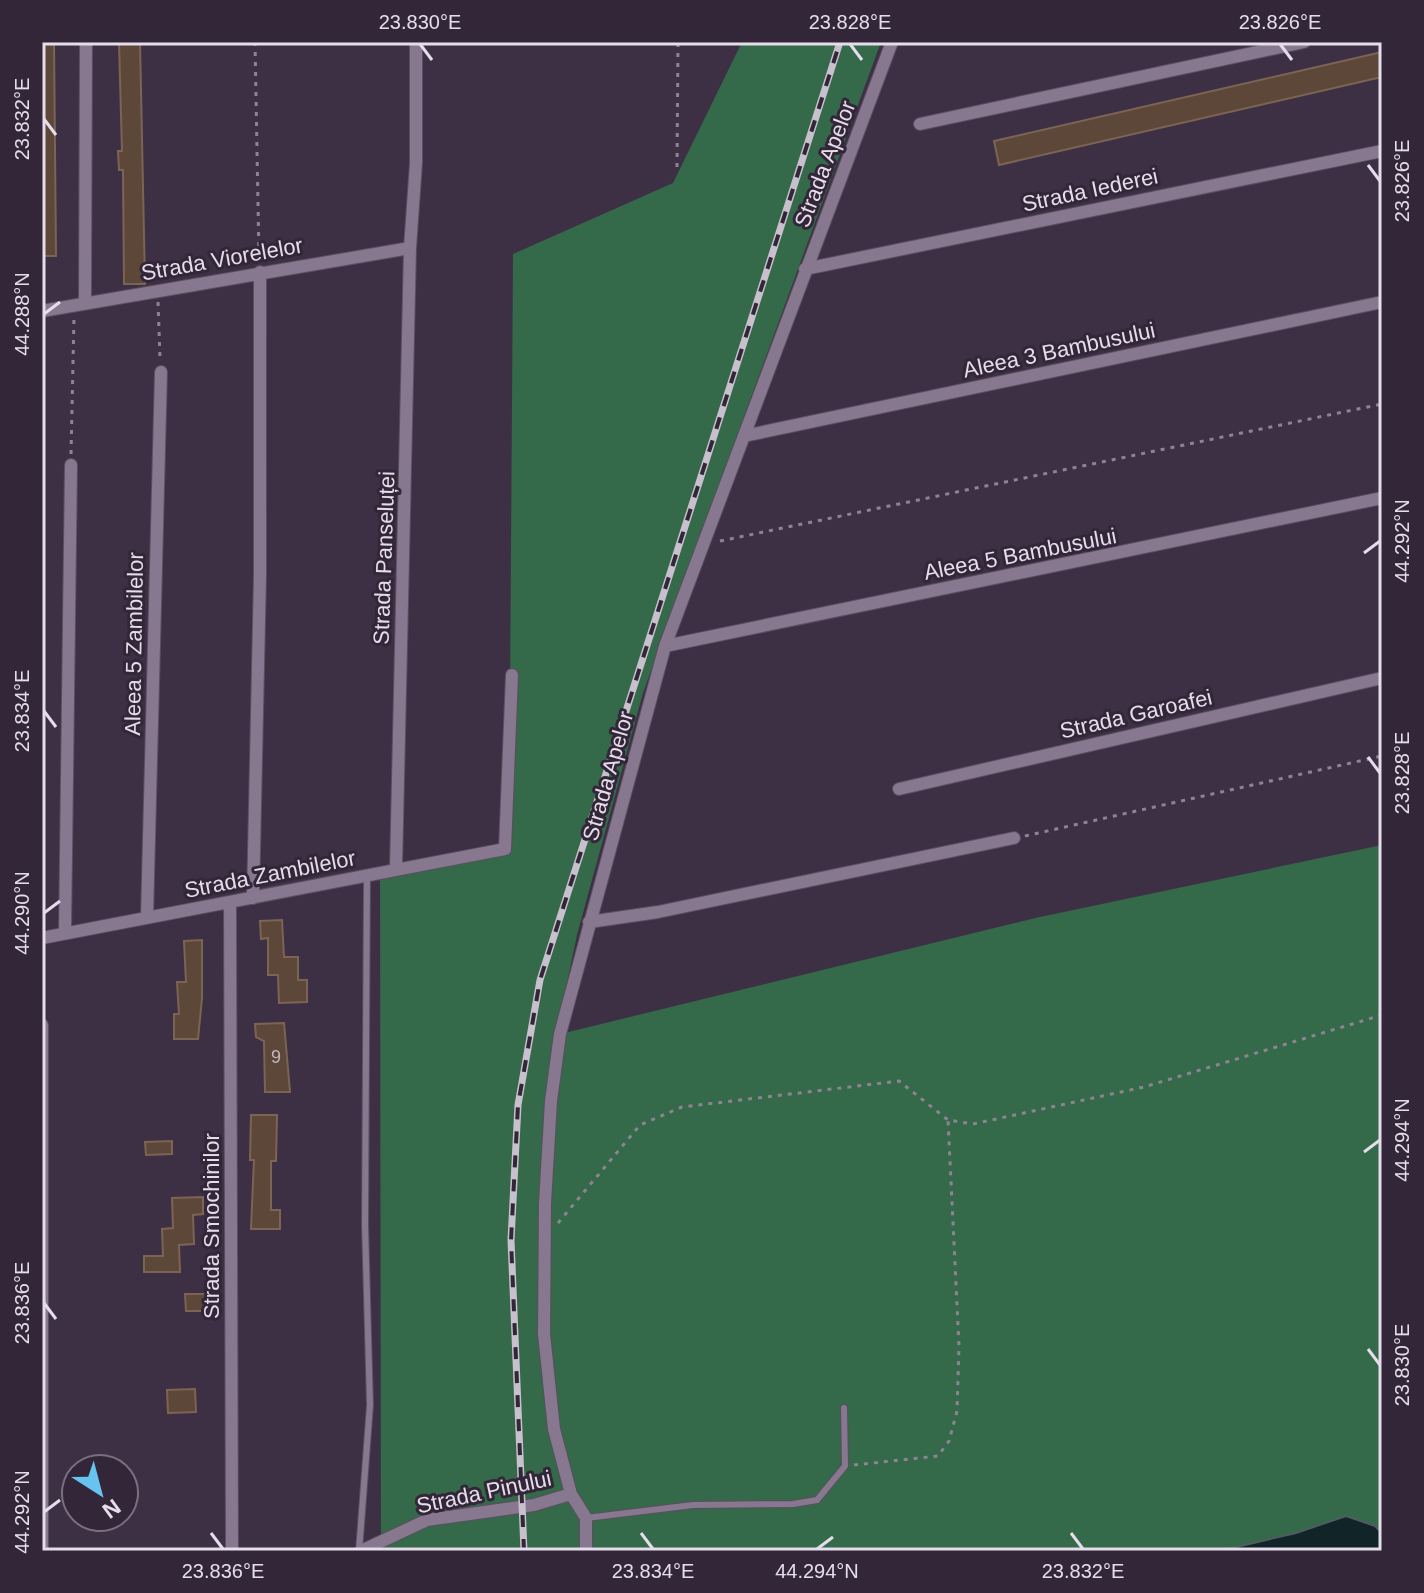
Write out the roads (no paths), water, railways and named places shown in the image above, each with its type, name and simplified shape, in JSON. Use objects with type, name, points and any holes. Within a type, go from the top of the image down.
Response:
[{"type":"street","points":[[80,304],[86,42]]},
{"type":"street","name":"Strada Panseluței","points":[[396,868],[410,248],[416,163],[416,42]]},
{"type":"street","name":"Strada Apelor","points":[[586,1518],[571,1494],[554,1429],[544,1334],[551,1101],[560,1034],[665,646],[892,42]]},
{"type":"street","points":[[920,124],[1276,45],[1304,42]]},
{"type":"street","name":"Strada Iederei","points":[[805,269],[1382,151]]},
{"type":"street","name":"Strada Viorelelor","points":[[42,311],[410,248]]},
{"type":"street","points":[[253,898],[260,561],[260,272]]},
{"type":"street","name":"Aleea 3 Bambusului","points":[[744,436],[1382,302]]},
{"type":"street","name":"Aleea 5 Zambilelor","points":[[147,917],[161,372]]},
{"type":"street","points":[[65,933],[71,465]]},
{"type":"street","name":"Aleea 5 Bambusului","points":[[665,646],[1382,498]]},
{"type":"street","name":"Strada Zambilelor","points":[[42,938],[505,849],[512,675]]},
{"type":"street","name":"Strada Garoafei","points":[[899,789],[1382,678]]},
{"type":"street","points":[[589,922],[658,912],[1014,838]]},
{"type":"street","name":"Strada Smochinilor","points":[[230,902],[232,1551]]},
{"type":"street","points":[[42,1025],[42,1551]]},
{"type":"street","name":"Strada Pinului","points":[[360,1551],[427,1520],[534,1505],[571,1494]]},
{"type":"street","points":[[586,1518],[586,1551]]},
{"type":"lane","points":[[360,1551],[370,1405],[365,1225],[367,875]]},
{"type":"lane","points":[[586,1518],[693,1505],[793,1504],[817,1500],[845,1466],[844,1408]]},
{"type":"railway","points":[[524,1551],[511,1240],[518,1105],[540,980],[840,42]]}]
